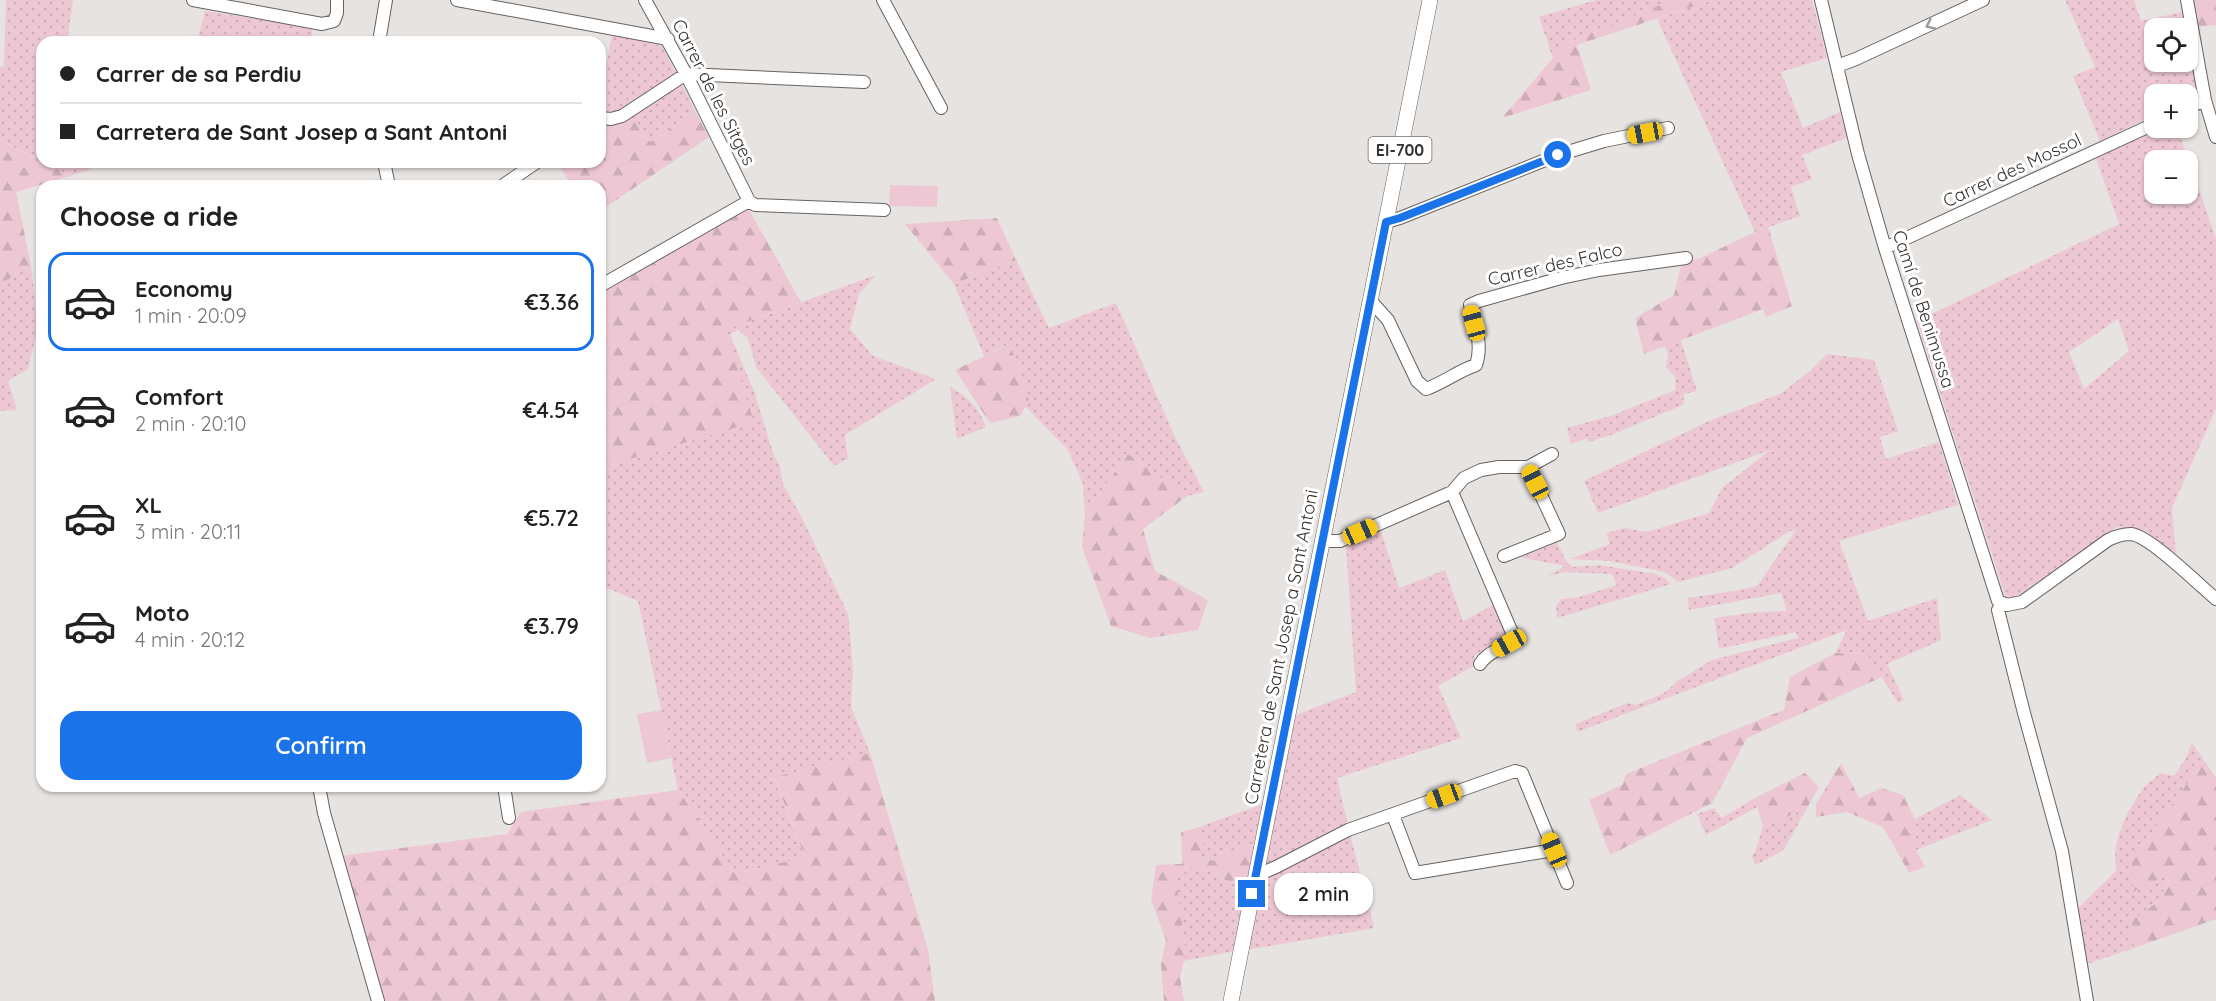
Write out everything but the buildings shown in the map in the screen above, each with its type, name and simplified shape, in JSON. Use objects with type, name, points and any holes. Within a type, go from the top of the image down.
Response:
[{"type":"main road","name":"EI-700","points":[[1370,300],[1431,0]]},
{"type":"main road","name":"Carretera de Sant Josep a Sant Antoni","points":[[1231,1001],[1370,300]]},
{"type":"street","points":[[193,0],[322,24],[334,21],[337,13],[337,0]]},
{"type":"street","points":[[380,36],[386,0]]},
{"type":"street","points":[[457,0],[668,39]]},
{"type":"street","name":"Carrer de les Sitges","points":[[645,0],[668,39],[749,201]]},
{"type":"street","points":[[883,0],[941,108]]},
{"type":"street","name":"Camí de Benimussa","points":[[1821,0],[1858,154],[1885,248],[1996,596],[2002,604]]},
{"type":"street","points":[[1837,66],[1983,0]]},
{"type":"street","points":[[2187,0],[2205,100],[2216,137]]},
{"type":"street","points":[[606,118],[622,116],[686,74],[864,82]]},
{"type":"street","points":[[2198,103],[2205,100]]},
{"type":"street","points":[[1386,222],[1558,155],[1604,141],[1668,128]]},
{"type":"street","name":"Carrer des Mossol","points":[[1885,248],[2144,129]]},
{"type":"street","points":[[511,180],[528,168]]},
{"type":"street","points":[[606,283],[749,201],[755,205],[884,210]]},
{"type":"street","name":"Carrer des Falco","points":[[1370,300],[1388,320],[1416,381],[1426,389],[1444,383],[1466,368],[1476,365],[1479,341],[1470,305],[1561,278],[1599,270],[1686,258]]},
{"type":"street","points":[[1323,541],[1340,541],[1452,492],[1464,478],[1481,470],[1499,467],[1528,467],[1552,454]]},
{"type":"street","points":[[1504,556],[1559,534],[1528,467]]},
{"type":"street","points":[[1452,492],[1512,635],[1509,643],[1483,657],[1480,664]]},
{"type":"street","points":[[2087,1001],[2062,851],[1998,610],[2002,604],[2013,605],[2022,602],[2109,540],[2120,535],[2131,534],[2146,540],[2216,599]]},
{"type":"street","points":[[1256,872],[1262,873],[1276,867],[1348,830],[1515,771],[1522,773],[1567,883]]},
{"type":"street","points":[[321,792],[324,813],[378,1001]]},
{"type":"street","points":[[505,792],[509,818]]},
{"type":"street","points":[[1393,815],[1414,873],[1554,850]]},
{"type":"green space","points":[[6,0],[73,0],[68,36],[36,36],[36,158],[0,140],[0,67],[4,65]]},
{"type":"green space","points":[[1596,0],[1673,0],[1562,45],[1553,58],[1539,17]]},
{"type":"green space","points":[[1673,0],[1713,0],[1577,45],[1591,90],[1502,118],[1562,45]]},
{"type":"green space","points":[[1713,0],[1812,0],[1827,58],[1781,72],[1803,128],[1840,112],[1847,138],[1802,155],[1812,179],[1791,187],[1800,216],[1755,232],[1657,19]]},
{"type":"green space","points":[[2065,0],[2134,0],[2141,21],[2144,20],[2144,72],[2195,72],[2197,84],[2144,84],[2144,120],[2100,141],[2073,76],[2095,67]]},
{"type":"green space","points":[[2192,0],[2216,0],[2216,25],[2198,27],[2198,18],[2195,18]]},
{"type":"green space","points":[[205,11],[311,27],[313,36],[199,36]]},
{"type":"green space","points":[[2187,11],[2188,18],[2155,18]]},
{"type":"green space","points":[[612,35],[662,46],[677,75],[620,112],[610,115],[606,111],[606,68]]},
{"type":"green space","points":[[682,84],[696,113],[650,142],[631,117]]},
{"type":"green space","points":[[696,113],[709,137],[606,207],[606,180],[568,180],[561,168],[606,168],[606,125],[631,117],[650,142]]},
{"type":"green space","points":[[2144,134],[2144,138],[2181,138],[2185,150],[2144,150],[2144,204],[2198,204],[2198,187],[2216,238],[2216,409],[2172,508],[2176,554],[2144,530],[2117,527],[2016,597],[2009,599],[2005,595],[1917,321],[2119,224],[2095,156]],"holes":[[[2118,319],[2129,351],[2084,389],[2069,352]]]},
{"type":"green space","points":[[0,140],[36,159],[36,168],[54,168],[70,176],[56,180],[36,180],[36,186],[16,192],[31,266],[0,284]]},
{"type":"green space","points":[[55,168],[91,169],[70,176]]},
{"type":"green space","points":[[890,185],[938,186],[937,207],[889,206]]},
{"type":"green space","points":[[748,208],[801,302],[725,330],[754,422],[606,466],[606,291]]},
{"type":"green space","points":[[997,218],[1016,260],[954,284],[905,224]]},
{"type":"green space","points":[[1768,226],[1792,306],[1766,317],[1763,309],[1644,354],[1635,318],[1674,295],[1682,262],[1698,259]]},
{"type":"green space","points":[[1016,260],[1049,328],[1116,303],[1175,437],[1204,492],[1187,496],[1128,454],[1085,514],[1083,484],[1068,450],[1025,406],[1029,400],[1009,344],[984,356],[954,284]]},
{"type":"green space","points":[[31,266],[36,310],[36,335],[28,369],[8,381],[17,410],[0,411],[0,284]]},
{"type":"green space","points":[[876,275],[859,294],[850,329],[873,356],[936,379],[845,435],[848,459],[834,466],[756,367],[748,338],[738,330],[730,334],[755,394],[773,453],[780,467],[783,484],[848,614],[853,671],[851,707],[870,753],[774,778],[805,858],[735,874],[678,790],[638,601],[606,588],[606,466],[753,422],[725,330]]},
{"type":"green space","points":[[1680,338],[1697,391],[1684,394],[1683,405],[1611,435],[1588,442],[1587,438],[1571,444],[1567,428],[1614,415],[1675,390],[1676,378],[1666,367],[1668,354],[1664,345]]},
{"type":"green space","points":[[1010,344],[1029,400],[1020,416],[990,423],[955,370]]},
{"type":"green space","points":[[1827,354],[1874,360],[1898,431],[1880,437],[1886,459],[1939,442],[1958,505],[1839,541],[1868,621],[1937,598],[1941,640],[1887,664],[1904,700],[1898,703],[1867,654],[1835,653],[1847,630],[1577,732],[1576,724],[1627,703],[1636,705],[1664,693],[1678,681],[1712,660],[1798,638],[1796,632],[1719,649],[1714,618],[1757,612],[1787,611],[1781,593],[1689,610],[1688,598],[1757,586],[1796,530],[1790,531],[1732,568],[1678,582],[1665,572],[1610,561],[1570,559],[1610,544],[1606,533],[1624,528],[1647,532],[1709,513],[1722,488],[1770,450],[1598,513],[1584,481],[1709,421],[1780,394],[1809,372]]},
{"type":"green space","points":[[950,387],[972,404],[986,427],[957,439]]},
{"type":"green space","points":[[1128,454],[1187,496],[1143,529],[1155,571],[1208,600],[1198,630],[1150,638],[1111,626],[1082,547],[1085,514]]},
{"type":"green space","points":[[1381,531],[1399,588],[1445,570],[1463,621],[1495,604],[1508,638],[1474,656],[1475,665],[1438,686],[1461,738],[1337,778],[1348,826],[1266,864],[1296,715],[1356,692],[1346,546]]},
{"type":"green space","points":[[1557,543],[1566,561],[1573,567],[1599,565],[1656,574],[1671,584],[1557,618],[1556,606],[1561,599],[1579,597],[1617,585],[1612,574],[1565,572],[1548,576],[1565,566],[1519,557]]},
{"type":"green space","points":[[1835,653],[1867,654],[1882,677],[1747,738],[1712,803],[1610,855],[1589,800],[1622,785],[1626,774],[1784,710],[1790,677]]},
{"type":"green space","points":[[661,710],[671,758],[647,763],[637,714]]},
{"type":"green space","points":[[2192,743],[2204,760],[2132,860],[2172,872],[2159,901],[2131,921],[2134,948],[2084,965],[2075,911],[2117,870],[2115,860],[2121,828],[2137,797],[2161,773],[2174,776],[2186,758]]},
{"type":"green space","points":[[870,753],[928,950],[935,1001],[385,1001],[341,856],[507,834],[521,812],[678,790],[735,874],[805,857],[774,777]]},
{"type":"green space","points":[[2204,760],[2216,778],[2216,919],[2134,948],[2131,921],[2159,901],[2172,873],[2133,892],[2132,860]]},
{"type":"green space","points":[[1841,763],[1859,798],[1881,788],[1903,795],[1915,819],[1916,850],[1925,867],[1909,873],[1883,827],[1847,812],[1816,817],[1816,804]]},
{"type":"green space","points":[[1805,773],[1819,787],[1807,808],[1763,827],[1755,798]]},
{"type":"green space","points":[[1960,795],[1992,820],[1916,850],[1915,819]]},
{"type":"green space","points":[[1755,798],[1757,807],[1706,835],[1697,814],[1714,808],[1722,818]]},
{"type":"green space","points":[[1263,804],[1254,844],[1220,853],[1215,861],[1200,856],[1205,836],[1196,828]]},
{"type":"green space","points":[[1807,808],[1783,851],[1755,865],[1752,856],[1763,827]]},
{"type":"green space","points":[[1196,828],[1205,836],[1200,856],[1214,861],[1220,853],[1254,844],[1249,877],[1235,885],[1195,864],[1176,880],[1186,952],[1180,978],[1184,1001],[1164,1001],[1161,964],[1166,940],[1151,900],[1156,865],[1182,864],[1181,832]]},
{"type":"green space","points":[[1350,834],[1374,928],[1246,950],[1260,879]]},
{"type":"green space","points":[[1195,864],[1235,885],[1249,877],[1235,951],[1184,961],[1186,952],[1175,880]]},
{"type":"route","points":[[1252,894],[1386,222],[1558,155]]}]
